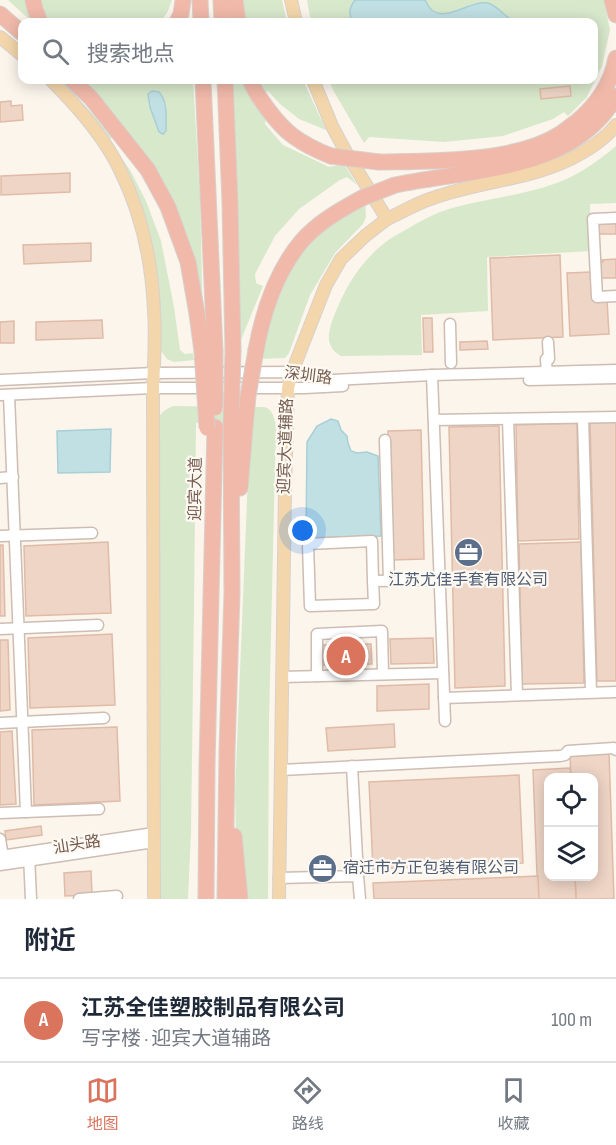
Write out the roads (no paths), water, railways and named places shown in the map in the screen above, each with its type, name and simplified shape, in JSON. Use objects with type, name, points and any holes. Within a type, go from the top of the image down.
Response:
[{"type":"highway","points":[[33,0],[38,18]]},
{"type":"highway","points":[[179,18],[183,0]]},
{"type":"highway","points":[[200,0],[201,18]]},
{"type":"highway","points":[[221,0],[222,18]]},
{"type":"highway","points":[[235,0],[237,18]]},
{"type":"highway","points":[[612,0],[616,15]]},
{"type":"highway","points":[[0,14],[18,30]]},
{"type":"highway","points":[[252,84],[263,102],[291,135],[331,156],[379,162],[479,158],[515,152],[559,135],[585,114],[601,96],[614,70],[616,58]]},
{"type":"highway","points":[[76,84],[91,98],[148,170],[168,207],[188,262],[197,314],[208,351]]},
{"type":"highway","name":"迎宾大道","points":[[203,84],[212,581],[206,899]]},
{"type":"highway","points":[[225,84],[233,350],[238,427],[226,751],[225,899]]},
{"type":"highway","points":[[238,427],[248,396],[258,335],[273,289],[286,263],[302,241],[332,215],[362,198],[395,185],[526,162],[554,152],[574,141],[595,124],[616,96]]},
{"type":"highway","points":[[226,751],[240,899]]},
{"type":"highway","points":[[199,899],[207,766]]},
{"type":"main road","points":[[291,0],[295,18]]},
{"type":"main road","points":[[0,37],[18,52]]},
{"type":"main road","points":[[55,84],[100,135],[120,169],[143,229],[151,272],[155,313],[153,388],[154,899]]},
{"type":"main road","points":[[315,84],[332,126],[347,154],[387,219]]},
{"type":"main road","name":"迎宾大道辅路","points":[[279,899],[288,388],[326,285],[341,259],[387,219],[434,197],[554,167],[601,141],[616,125]]},
{"type":"street","points":[[616,218],[593,219],[597,297],[616,296]]},
{"type":"street","points":[[450,324],[451,363]]},
{"type":"street","points":[[547,376],[548,342]]},
{"type":"street","name":"深圳路","points":[[547,376],[616,370]]},
{"type":"street","name":"深圳路","points":[[0,380],[154,373],[292,372],[333,380],[547,376],[616,378]]},
{"type":"street","name":"深圳路","points":[[5,395],[153,388],[288,388],[432,378]]},
{"type":"street","points":[[432,378],[445,721]]},
{"type":"street","points":[[5,395],[13,477],[26,812]]},
{"type":"street","points":[[434,420],[616,417]]},
{"type":"street","points":[[583,418],[591,692]]},
{"type":"street","points":[[508,419],[517,695]]},
{"type":"street","points":[[385,440],[389,581]]},
{"type":"street","points":[[0,478],[13,477]]},
{"type":"street","points":[[0,536],[92,533]]},
{"type":"street","points":[[372,541],[373,581],[374,604],[310,606],[308,544],[372,541]]},
{"type":"street","points":[[373,581],[439,580]]},
{"type":"street","points":[[0,629],[98,625]]},
{"type":"street","points":[[317,676],[317,634],[382,631],[383,674]]},
{"type":"street","points":[[282,677],[443,673]]},
{"type":"street","points":[[444,698],[616,692]]},
{"type":"street","points":[[0,723],[104,718]]},
{"type":"street","points":[[281,770],[560,756],[565,755],[568,751],[614,748],[616,750]]},
{"type":"street","points":[[352,766],[360,899]]},
{"type":"street","points":[[0,813],[99,809]]},
{"type":"street","name":"汕头路","points":[[2,860],[154,838]]},
{"type":"street","points":[[0,839],[2,860]]},
{"type":"street","points":[[29,856],[31,899]]},
{"type":"street","points":[[279,878],[358,876]]},
{"type":"street","points":[[79,899],[117,896]]},
{"type":"water","points":[[355,0],[425,0],[432,10],[446,14],[474,4],[488,3],[508,18],[351,18],[351,6]]},
{"type":"water","points":[[152,91],[159,92],[165,105],[166,131],[163,134],[159,132],[150,107],[148,94]]},
{"type":"water","points":[[331,419],[338,421],[341,430],[347,436],[351,451],[367,452],[378,456],[381,536],[306,538],[307,442],[317,426]]},
{"type":"water","points":[[111,429],[110,472],[58,473],[57,431]]},
{"type":"place","name":"江苏尤佳手套有限公司","points":[[468,552]]},
{"type":"place","name":"江苏全佳塑胶制品有限公司","points":[[346,656]]},
{"type":"place","name":"宿迁市方正包装有限公司","points":[[322,868]]}]
